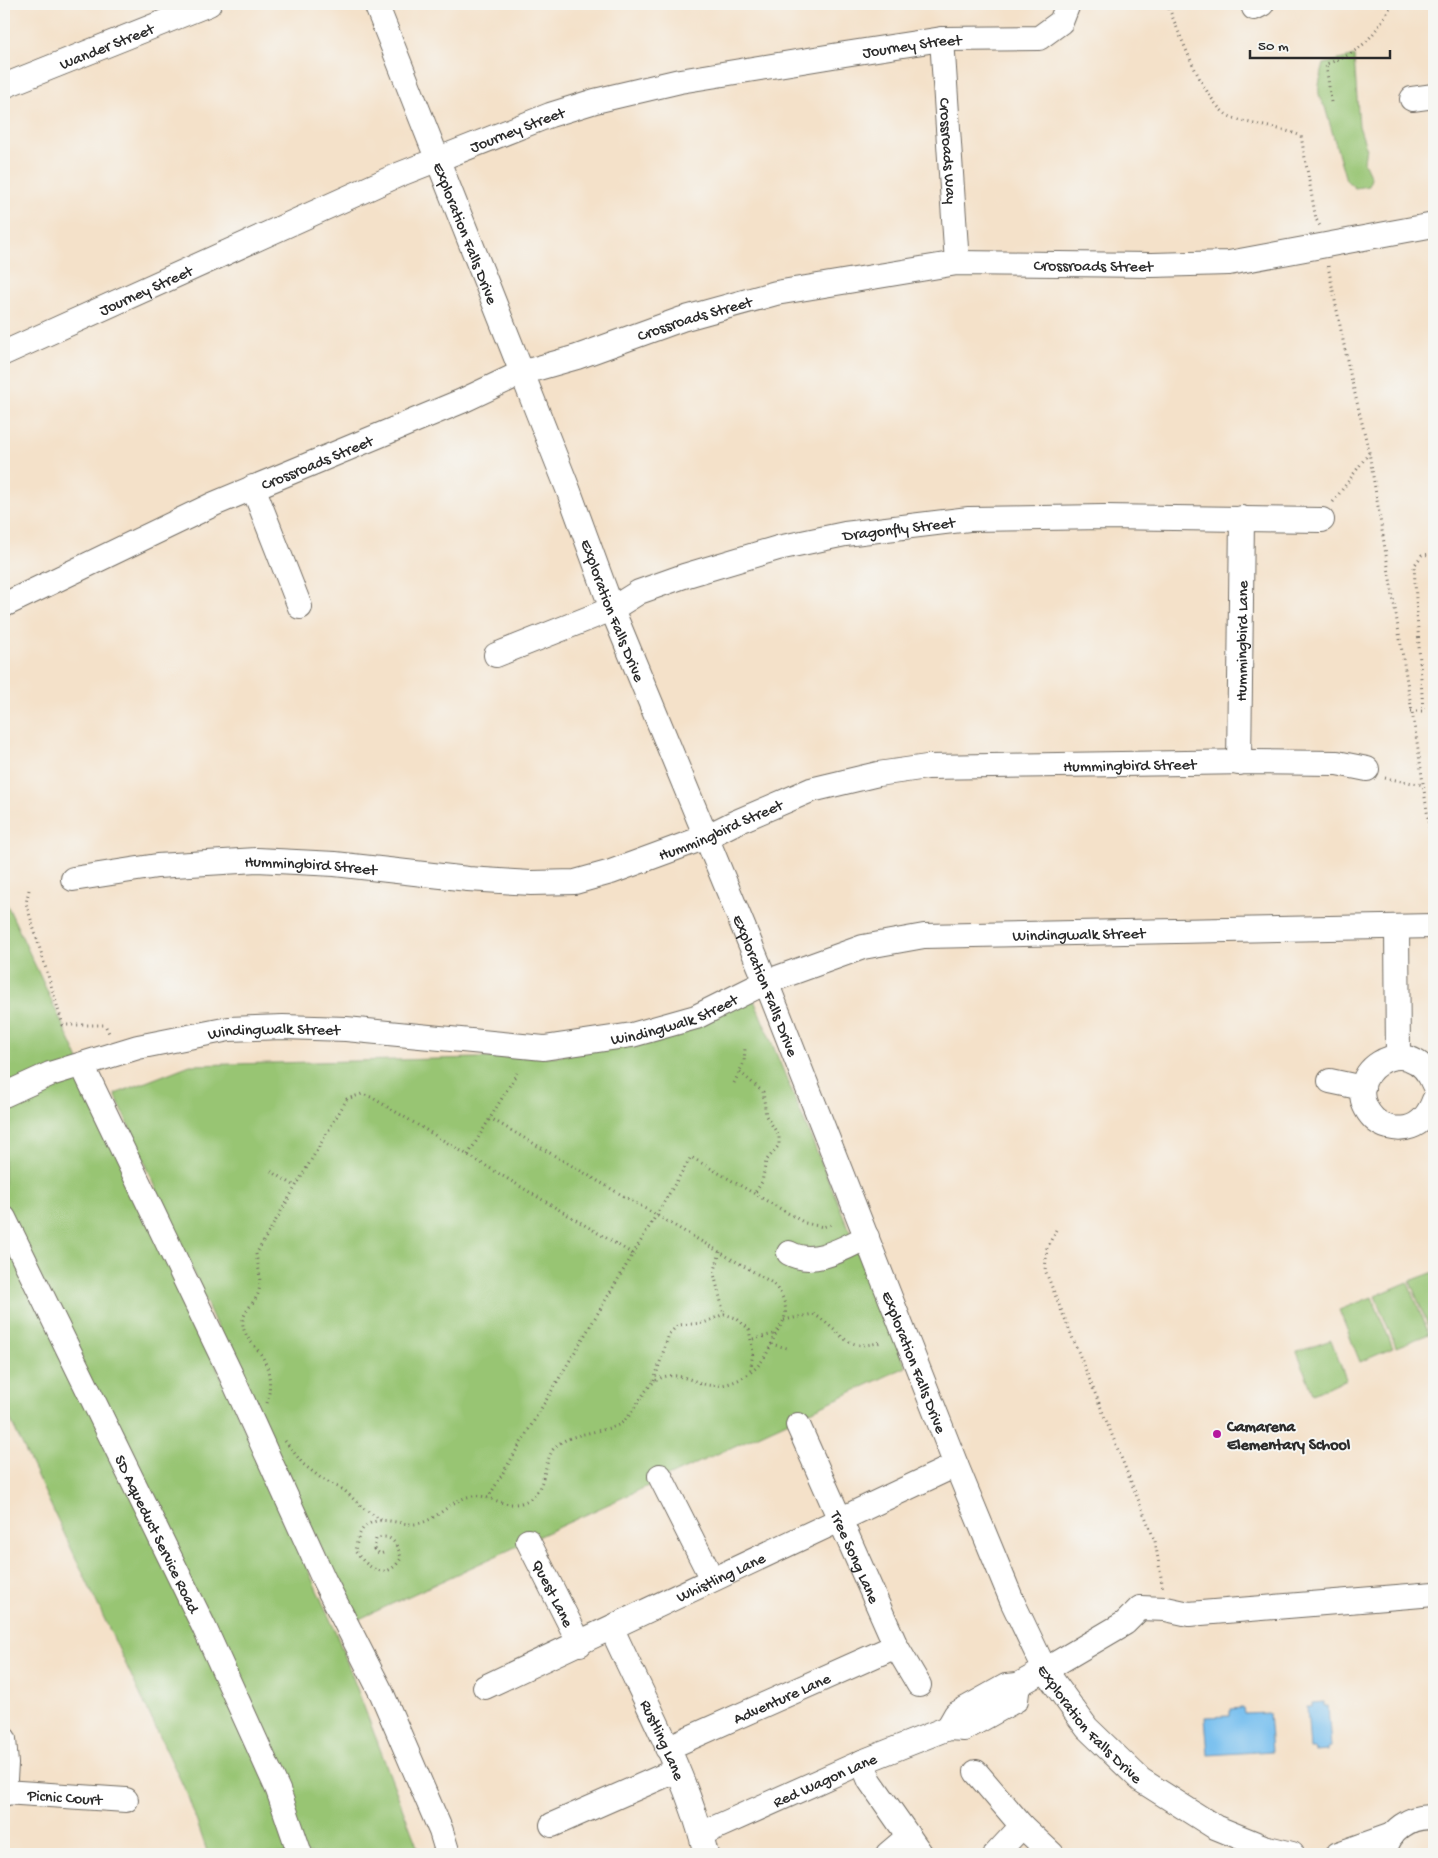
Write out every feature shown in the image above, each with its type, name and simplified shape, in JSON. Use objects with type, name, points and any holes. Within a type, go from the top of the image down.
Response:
[{"type":"street","name":"Wander Street","points":[[4,86],[209,4]]},
{"type":"street","name":"Exploration Falls Drive","points":[[376,4],[568,489],[612,609],[766,982],[956,1465],[1013,1604],[1045,1670],[1087,1728],[1120,1763],[1148,1785],[1214,1827],[1264,1847],[1292,1854]]},
{"type":"street","name":"Journey Street","points":[[4,353],[438,158],[550,115],[595,101],[698,77],[942,39],[1040,38],[1064,13]]},
{"type":"street","name":"Crossroads Way","points":[[942,39],[957,263]]},
{"type":"street","name":"Crossroads Street","points":[[4,605],[253,487],[454,404],[521,373],[577,357],[682,319],[776,293],[957,263],[1152,265],[1229,263],[1434,225]]},
{"type":"street","points":[[253,487],[300,607]]},
{"type":"street","name":"Dragonfly Street","points":[[496,655],[612,609],[639,592],[730,561],[827,538],[872,530],[968,519],[1242,518],[1322,520]]},
{"type":"street","name":"Hummingbird Lane","points":[[1240,763],[1242,518]]},
{"type":"street","name":"Hummingbird Street","points":[[73,879],[157,866],[257,860],[342,865],[468,879],[531,883],[575,882],[634,864],[706,837],[811,790],[878,774],[927,767],[1240,763],[1337,764],[1367,769]]},
{"type":"street","name":"Windingwalk Street","points":[[4,1095],[50,1074],[138,1047],[229,1029],[283,1027],[346,1030],[544,1048],[632,1035],[696,1017],[766,982],[863,947],[924,936],[1434,926]]},
{"type":"street","points":[[1397,927],[1398,1056]]},
{"type":"street","points":[[1434,1085],[1430,1074],[1422,1065],[1411,1059],[1398,1056],[1379,1062],[1365,1078],[1363,1101],[1368,1112],[1376,1122],[1400,1129],[1412,1127],[1423,1120],[1431,1110],[1434,1100]]},
{"type":"street","points":[[82,1065],[227,1367],[324,1580],[382,1694],[441,1831],[448,1854]]},
{"type":"street","points":[[1330,1081],[1363,1088]]},
{"type":"street","name":"SD Aqueduct Service Road","points":[[4,1218],[204,1627],[278,1790],[300,1854]]},
{"type":"street","points":[[789,1254],[797,1258],[810,1258],[834,1253],[867,1237]]},
{"type":"street","name":"Tree Song Lane","points":[[798,1425],[896,1646],[919,1685]]},
{"type":"street","name":"Whistling Lane","points":[[485,1687],[612,1629],[712,1579],[956,1465]]},
{"type":"street","points":[[660,1476],[712,1579]]},
{"type":"street","name":"Quest Lane","points":[[528,1541],[580,1644]]},
{"type":"street","name":"Red Wagon Lane","points":[[704,1844],[862,1762],[948,1728],[964,1729],[1016,1700],[1018,1685],[1125,1622],[1140,1608],[1166,1609],[1189,1614],[1434,1594]]},
{"type":"street","name":"Rustling Lane","points":[[612,1629],[677,1770],[704,1844]]},
{"type":"street","name":"Adventure Lane","points":[[667,1748],[896,1646]]},
{"type":"street","points":[[4,1739],[4,1793]]},
{"type":"street","points":[[862,1762],[870,1781],[914,1846],[888,1854]]},
{"type":"street","points":[[552,1825],[677,1770]]},
{"type":"street","points":[[976,1772],[1022,1826],[1052,1854]]},
{"type":"street","name":"Picnic Court","points":[[4,1793],[126,1800]]},
{"type":"street","points":[[1338,1854],[1388,1844],[1403,1824],[1416,1819],[1434,1818]]},
{"type":"street","points":[[996,1854],[1022,1826]]},
{"type":"path","points":[[1167,4],[1209,98],[1229,116],[1282,128],[1301,136],[1316,219],[1323,230],[1348,366],[1369,452],[1424,785],[1434,860]]},
{"type":"path","points":[[1331,102],[1326,64],[1344,59],[1365,46],[1392,4]]},
{"type":"path","points":[[1322,520],[1336,496],[1369,452]]},
{"type":"path","points":[[1412,711],[1423,711],[1414,566],[1422,555],[1434,554]]},
{"type":"path","points":[[1367,769],[1390,781],[1424,785]]},
{"type":"path","points":[[29,890],[26,903],[63,1025],[105,1025],[110,1035]]},
{"type":"path","points":[[734,1083],[744,1062],[745,1048]]},
{"type":"path","points":[[740,1072],[764,1092],[766,1116],[779,1136],[779,1145],[766,1161],[762,1182],[754,1194]]},
{"type":"path","points":[[468,1155],[517,1073]]},
{"type":"path","points":[[266,1408],[270,1394],[269,1375],[263,1357],[246,1338],[242,1324],[246,1311],[258,1294],[259,1270],[256,1254],[347,1099],[362,1094],[372,1097],[633,1254]]},
{"type":"path","points":[[490,1118],[771,1282],[780,1290],[785,1301],[784,1320],[761,1363],[750,1373],[740,1380],[724,1385],[708,1384],[680,1376],[665,1376],[654,1382]]},
{"type":"path","points":[[488,1498],[691,1156],[805,1223],[823,1227],[834,1223]]},
{"type":"path","points":[[271,1171],[296,1186]]},
{"type":"path","points":[[1056,1230],[1047,1248],[1046,1270],[1155,1541],[1161,1583],[1166,1596]]},
{"type":"path","points":[[720,1252],[714,1274],[724,1314]]},
{"type":"path","points":[[383,1553],[380,1554],[374,1549],[376,1539],[382,1536],[392,1539],[398,1546],[400,1558],[395,1567],[386,1571],[373,1569],[355,1552],[358,1537],[366,1525],[381,1520],[416,1524],[434,1517],[461,1500],[473,1496],[488,1498],[505,1504],[521,1503],[535,1494],[543,1480],[553,1450],[576,1436],[620,1425],[654,1382],[669,1334],[678,1325],[704,1323],[724,1314],[736,1318],[750,1329],[753,1340],[750,1373]]},
{"type":"path","points":[[784,1320],[813,1314],[826,1321],[842,1337],[855,1345],[866,1347],[881,1342]]},
{"type":"path","points":[[753,1340],[775,1334]]},
{"type":"path","points":[[771,1344],[787,1348]]},
{"type":"path","points":[[283,1438],[302,1464],[322,1479],[344,1490],[363,1508],[381,1520]]},
{"type":"green space","points":[[1354,56],[1359,126],[1366,147],[1364,162],[1371,177],[1369,186],[1355,188],[1346,180],[1319,92],[1324,64]]},
{"type":"green space","points":[[4,898],[334,1628],[420,1854],[208,1854],[187,1794],[4,1406]]},
{"type":"green space","points":[[754,1000],[906,1367],[357,1620],[263,1432],[115,1094],[190,1065],[560,1056]]},
{"type":"green space","points":[[1434,1272],[1434,1332],[1431,1333],[1410,1281]]},
{"type":"green space","points":[[1408,1282],[1429,1334],[1396,1347],[1375,1296]]},
{"type":"green space","points":[[1372,1297],[1393,1348],[1360,1362],[1339,1310]]},
{"type":"green space","points":[[1331,1340],[1346,1379],[1313,1394],[1297,1352]]},
{"type":"water","points":[[1324,1702],[1324,1706],[1328,1706],[1331,1747],[1327,1748],[1327,1751],[1316,1752],[1315,1749],[1310,1749],[1307,1707],[1312,1707],[1312,1703]]},
{"type":"water","points":[[1243,1708],[1244,1714],[1269,1713],[1272,1751],[1208,1755],[1205,1717],[1230,1716],[1230,1709]]},
{"type":"place","name":"Camarena Elementary School","points":[[1217,1434]]}]
